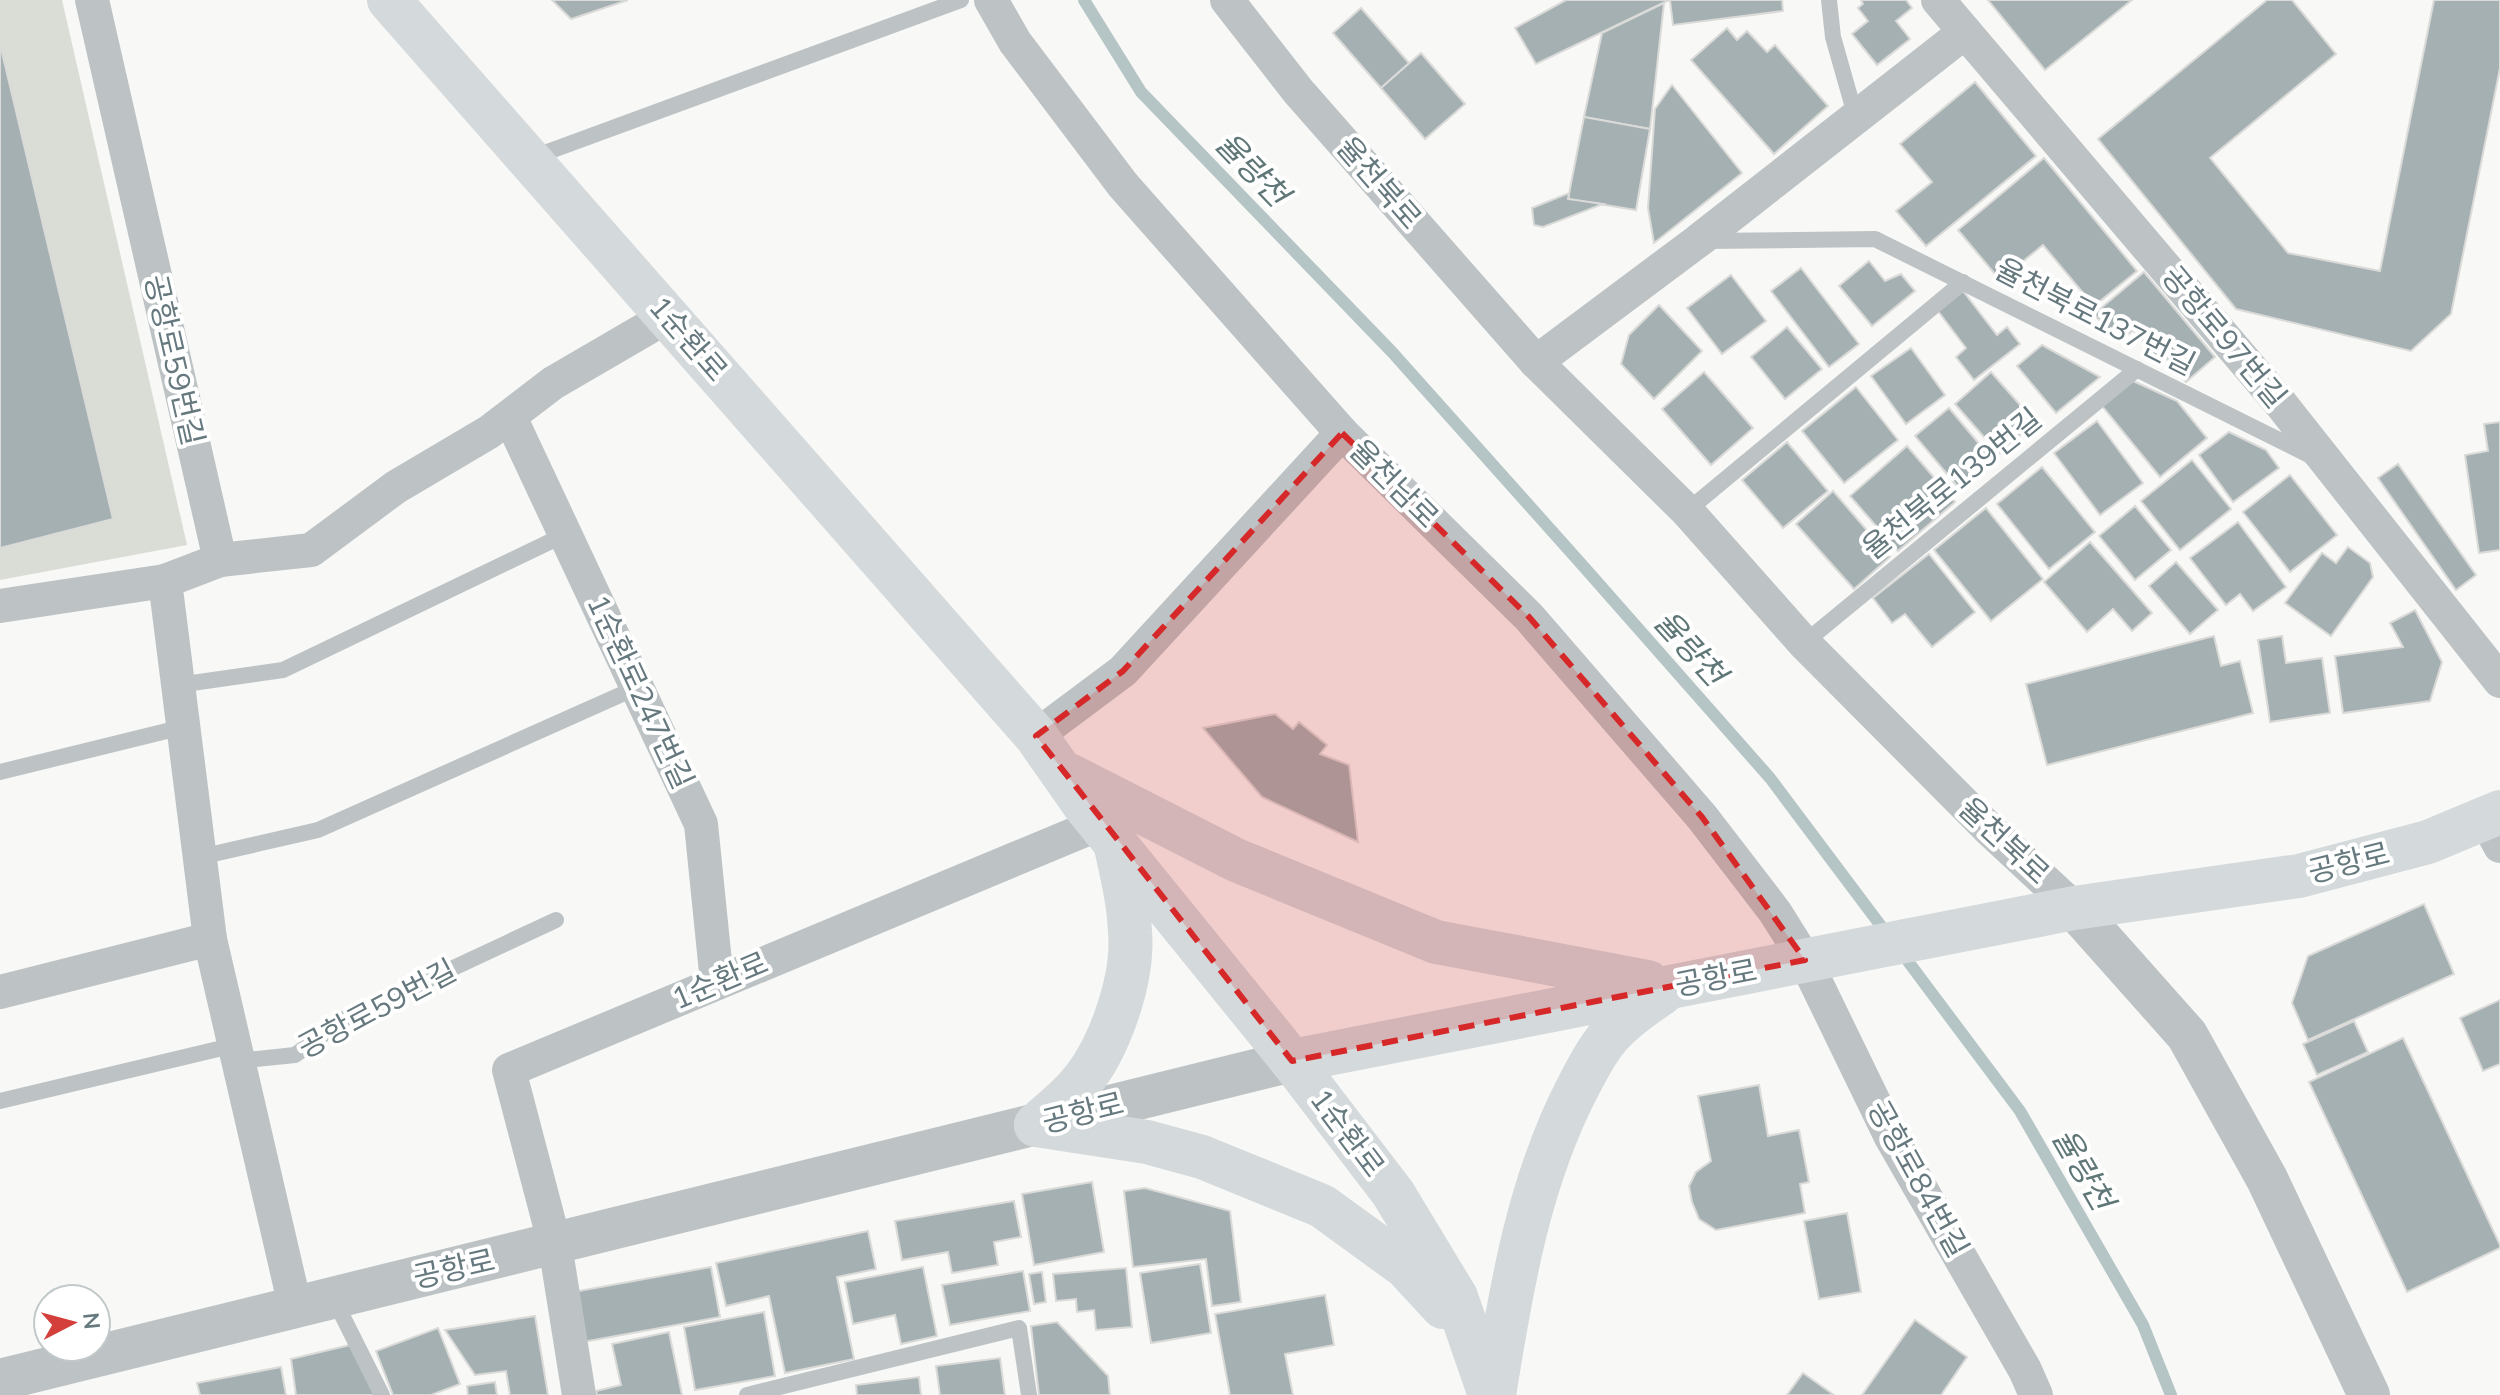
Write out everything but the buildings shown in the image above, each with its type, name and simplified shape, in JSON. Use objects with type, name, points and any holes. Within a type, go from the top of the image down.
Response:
[{"type":"main road","name":"1순환로","points":[[389,0],[1048,753],[1107,833],[1292,1061],[1393,1193],[1426,1244],[1456,1297],[1491,1395]]},
{"type":"main road","points":[[1048,753],[1236,860],[1436,942],[1670,987]]},
{"type":"main road","name":"공항로","points":[[1292,1061],[2018,918],[2299,876],[2495,826]]},
{"type":"main road","points":[[1036,1125],[1078,1086],[1098,1055],[1112,1027],[1130,965],[1131,933],[1107,833]]},
{"type":"main road","points":[[1491,1395],[1514,1272],[1530,1209],[1564,1113],[1589,1066],[1616,1028],[1670,987]]},
{"type":"main road","points":[[1036,1125],[1147,1142],[1202,1157],[1322,1206],[1406,1267],[1443,1307],[1491,1395]]},
{"type":"street","name":"공항로59번길","points":[[92,0],[220,560]]},
{"type":"street","name":"율천남로","points":[[991,0],[1015,42],[1123,185],[1342,433],[1529,617],[1702,817],[1775,912],[1821,957]]},
{"type":"street","name":"율천북로","points":[[1227,0],[1298,91],[1536,362],[1687,511],[1804,643],[1990,830],[2074,908],[2187,1035],[2267,1179],[2369,1395]]},
{"type":"street","name":"공항로97번길","points":[[1938,0],[2330,465],[2500,681]]},
{"type":"street","points":[[1536,362],[1698,241],[1965,32]]},
{"type":"street","points":[[0,606],[165,581],[220,560],[311,550],[396,487],[489,432],[553,383],[668,316]]},
{"type":"street","name":"1순환로247번길","points":[[510,417],[701,824],[717,982]]},
{"type":"street","points":[[1048,753],[1342,433]]},
{"type":"street","points":[[165,581],[210,939],[236,1053],[314,1302]]},
{"type":"street","name":"1순환로","points":[[555,1245],[509,1070],[717,982],[1107,833]]},
{"type":"street","points":[[0,992],[210,939]]},
{"type":"street","name":"공항로84번길","points":[[1821,957],[1891,1137],[2025,1370],[2036,1395]]},
{"type":"street","name":"공항로","points":[[0,1380],[1292,1061]]},
{"type":"street","points":[[555,1245],[579,1395]]},
{"type":"lane","points":[[529,159],[961,0]]},
{"type":"lane","points":[[1829,0],[1833,37],[1856,118]]},
{"type":"lane","name":"율천북로137번길","points":[[1698,241],[1875,239],[2330,465]]},
{"type":"lane","name":"율천북로137번길","points":[[1687,511],[1963,282]]},
{"type":"lane","name":"율천북로139번길","points":[[1804,643],[2137,369]]},
{"type":"lane","points":[[178,685],[283,670],[566,534]]},
{"type":"lane","points":[[200,857],[318,830],[638,687]]},
{"type":"lane","points":[[0,772],[183,727]]},
{"type":"lane","name":"공항로59번길","points":[[0,1101],[236,1053],[295,1055],[344,1019],[556,920]]},
{"type":"lane","points":[[314,1302],[382,1395]]},
{"type":"lane","points":[[747,1395],[1019,1328],[1029,1395]]},
{"type":"highlighted area","points":[[1342,433],[1529,617],[1702,817],[1805,960],[1292,1061],[1036,736],[1123,671]]},
{"type":"shaded area","points":[[0,0],[62,0],[187,545],[0,580]]},
{"type":"waterway","name":"율량천","points":[[1084,0],[1141,92],[1392,352],[1584,567],[1770,778],[1887,934]]},
{"type":"waterway","name":"율량천","points":[[1901,952],[2020,1111],[2143,1325],[2171,1395]]}]
